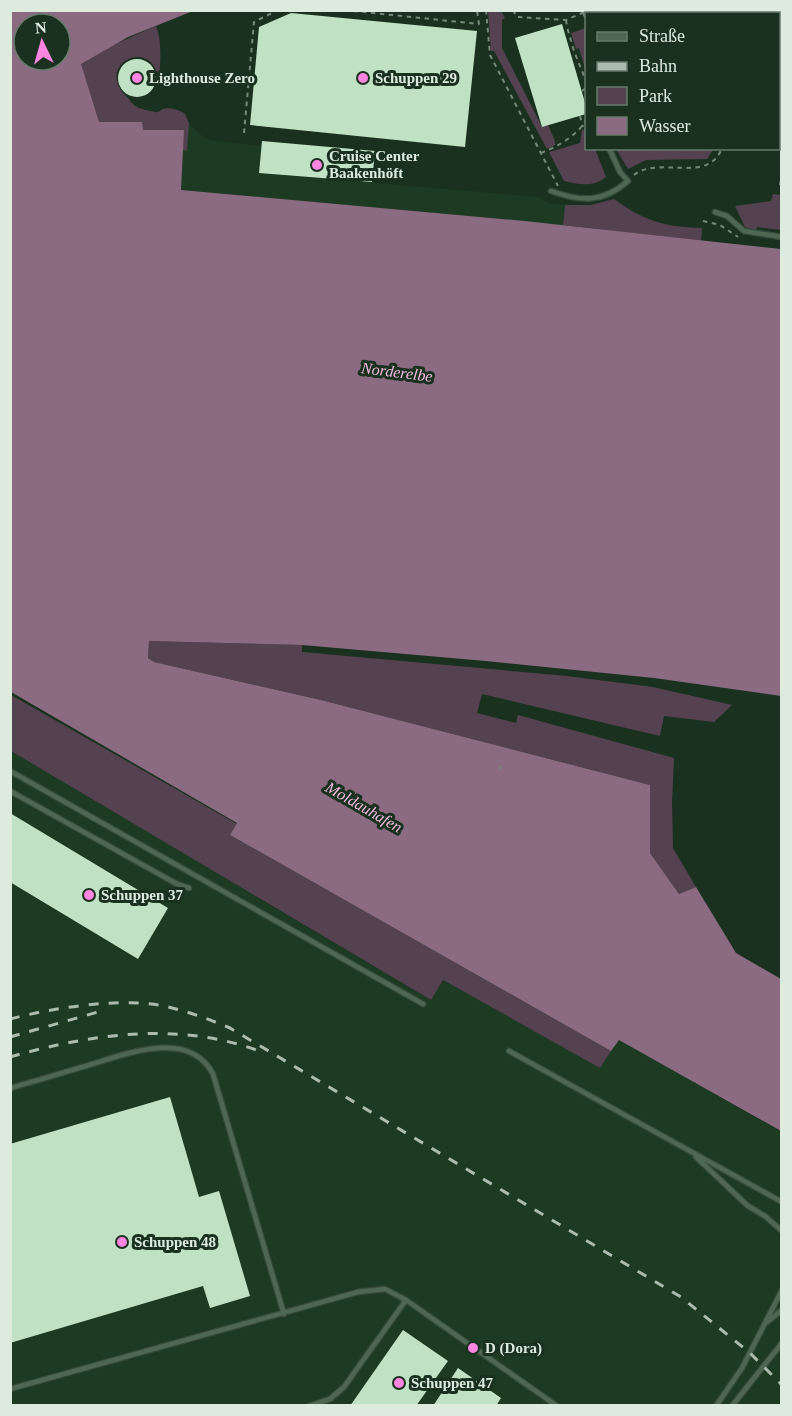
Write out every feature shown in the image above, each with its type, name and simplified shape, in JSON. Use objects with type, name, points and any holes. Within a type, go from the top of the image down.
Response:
[{"type":"lane","points":[[551,191],[570,198],[602,197],[615,192],[627,181],[610,150]]},
{"type":"lane","points":[[715,212],[727,216],[744,231],[782,237]]},
{"type":"lane","points":[[10,771],[423,1004]]},
{"type":"lane","points":[[10,791],[177,884],[189,888]]},
{"type":"lane","points":[[10,1088],[140,1050],[172,1048],[200,1056],[209,1065],[213,1074],[284,1314]]},
{"type":"lane","points":[[509,1051],[782,1202]]},
{"type":"lane","points":[[690,1151],[748,1206],[765,1216],[782,1231]]},
{"type":"lane","points":[[10,1389],[373,1289],[385,1289],[406,1300],[556,1406]]},
{"type":"lane","points":[[716,1406],[742,1368],[782,1290]]},
{"type":"lane","points":[[309,1406],[330,1399],[344,1387],[406,1300]]},
{"type":"lane","points":[[765,1323],[782,1310]]},
{"type":"lane","points":[[732,1406],[782,1343]]},
{"type":"path","points":[[244,133],[254,21],[278,10]]},
{"type":"path","points":[[344,10],[479,24],[477,10]]},
{"type":"path","points":[[486,10],[490,55],[558,186]]},
{"type":"path","points":[[513,10],[517,17],[566,20],[589,10]]},
{"type":"path","points":[[583,13],[585,17]]},
{"type":"path","points":[[566,20],[574,51],[585,78]]},
{"type":"path","points":[[580,116],[583,127]]},
{"type":"path","points":[[541,153],[554,148],[583,127],[585,122]]},
{"type":"path","points":[[627,181],[637,173],[649,168],[694,168],[706,165],[714,162],[721,150]]},
{"type":"path","points":[[780,185],[782,174]]},
{"type":"shaded area","points":[[188,123],[209,140],[261,146],[260,173],[539,197],[547,203],[565,205],[563,225],[181,190],[182,150],[187,150]]},
{"type":"shaded area","points":[[11,751],[430,1000],[443,980],[600,1068],[619,1039],[781,1132],[781,1405],[11,1406]]},
{"type":"green space","points":[[488,11],[501,11],[505,18],[502,20],[502,48],[542,127],[548,125],[555,145],[547,149],[494,51],[491,51]]},
{"type":"green space","points":[[156,26],[160,53],[158,82],[155,68],[147,60],[138,57],[129,59],[121,65],[117,74],[118,85],[137,107],[156,112],[172,109],[185,114],[189,123],[187,151],[182,150],[183,130],[142,130],[142,122],[99,122],[80,64],[104,49]]},
{"type":"green space","points":[[585,28],[585,69],[579,48],[576,49],[571,33]]},
{"type":"green space","points":[[585,129],[585,150],[595,150],[606,177],[586,184],[564,181],[549,152],[580,143],[582,130]]},
{"type":"green space","points":[[617,150],[713,150],[707,159],[646,160],[628,169]]},
{"type":"green space","points":[[773,194],[781,195],[781,230],[757,227],[756,230],[745,227],[735,206],[771,201]]},
{"type":"green space","points":[[614,199],[645,218],[677,226],[702,228],[701,241],[563,225],[565,205],[591,205]]},
{"type":"green space","points":[[149,641],[302,645],[302,652],[567,676],[653,687],[732,705],[714,722],[664,716],[660,736],[482,694],[477,713],[516,723],[518,715],[674,758],[673,848],[696,887],[679,894],[650,853],[650,785],[321,700],[154,662],[148,658]]},
{"type":"green space","points":[[11,695],[237,824],[230,835],[611,1051],[600,1068],[443,980],[431,1000],[11,751]]},
{"type":"water","points":[[11,10],[193,11],[128,37],[81,64],[99,122],[142,122],[143,130],[184,130],[181,190],[525,221],[781,249],[781,696],[654,678],[302,645],[149,641],[148,658],[154,662],[321,700],[650,785],[650,853],[679,894],[696,887],[736,953],[781,979],[781,1131],[619,1040],[611,1051],[230,835],[237,823],[11,692]]},
{"type":"building","name":"Schuppen 29","points":[[291,13],[477,31],[465,147],[250,125],[259,27]]},
{"type":"building","points":[[562,24],[585,103],[585,114],[542,127],[515,38]]},
{"type":"building","name":"Lighthouse Zero","points":[[137,59],[150,65],[156,78],[150,91],[137,97],[124,91],[118,78],[124,65]]},
{"type":"building","name":"Cruise Center Baakenhöft","points":[[262,141],[375,151],[372,182],[259,173]]},
{"type":"building","name":"Schuppen 37","points":[[10,813],[168,908],[138,959],[10,882]]},
{"type":"building","name":"Schuppen 48","points":[[170,1097],[199,1197],[219,1191],[250,1296],[210,1308],[203,1286],[10,1343],[10,1144]]},
{"type":"building","name":"Schuppen 47","points":[[403,1330],[448,1361],[416,1406],[350,1406]]},
{"type":"building","points":[[458,1368],[501,1398],[496,1406],[433,1406]]},
{"type":"railway","points":[[10,1019],[84,1005],[142,1003],[177,1009],[230,1028],[681,1297],[750,1353],[782,1385]]},
{"type":"railway","points":[[10,1037],[98,1012]]},
{"type":"railway","points":[[10,1057],[71,1042],[134,1034],[198,1036],[259,1051]]},
{"type":"place","name":"Lighthouse Zero","points":[[137,78]]},
{"type":"place","name":"Schuppen 29","points":[[363,78]]},
{"type":"place","name":"Cruise Center Baakenhöft","points":[[317,165]]},
{"type":"place","name":"Schuppen 37","points":[[89,895]]},
{"type":"place","name":"Schuppen 48","points":[[122,1242]]},
{"type":"place","name":"D (Dora)","points":[[473,1348]]},
{"type":"place","name":"Schuppen 47","points":[[399,1383]]},
{"type":"water label","name":"Norderelbe","points":[[397,372]]},
{"type":"water label","name":"Moldauhafen","points":[[364,807]]}]
